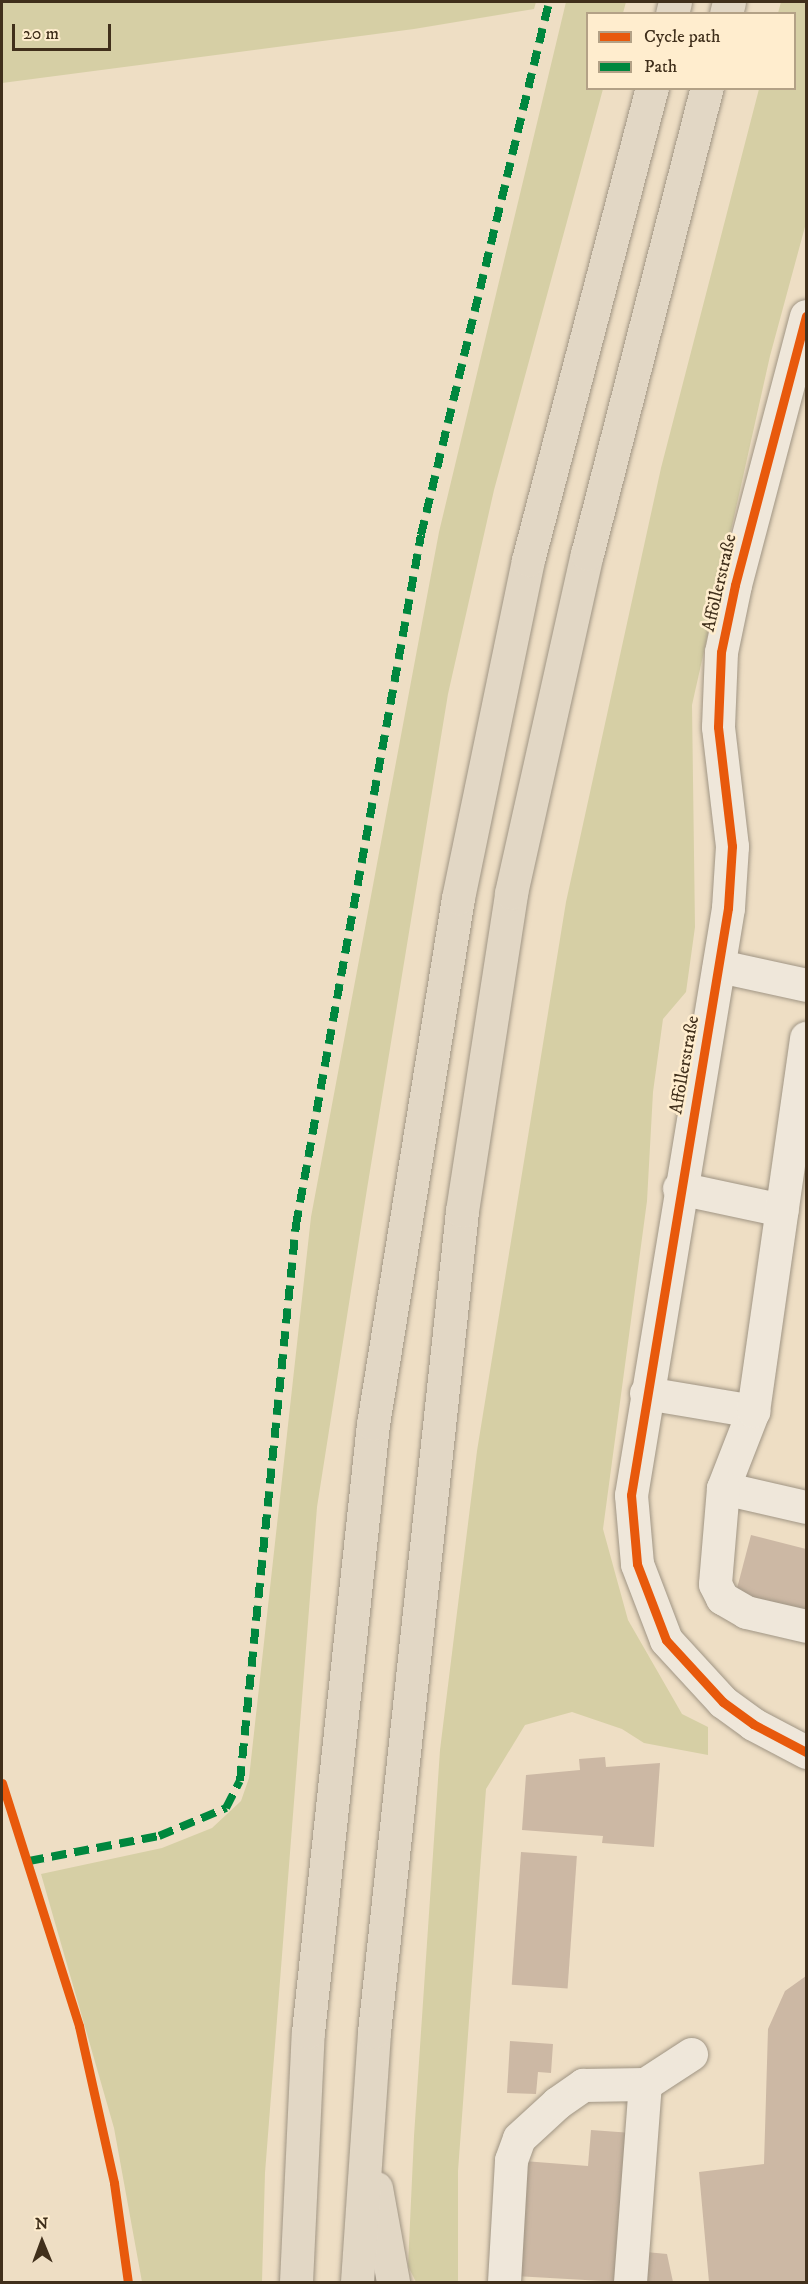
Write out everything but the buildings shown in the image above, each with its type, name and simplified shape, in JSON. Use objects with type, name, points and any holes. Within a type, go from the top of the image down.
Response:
[{"type":"highway","points":[[296,2283],[308,2032],[373,1424],[445,980],[528,560],[651,90]]},
{"type":"highway","points":[[357,2283],[374,2032],[462,1211],[511,893],[587,554],[706,90]]},
{"type":"highway","points":[[366,2133],[393,2283]]},
{"type":"street","name":"Afföllerstraße","points":[[807,316],[735,585],[721,652],[718,727],[732,846],[719,966],[680,1188],[631,1495],[637,1563],[666,1640],[723,1702],[753,1724],[807,1752]]},
{"type":"street","points":[[719,966],[807,985]]},
{"type":"street","points":[[807,1038],[753,1411],[723,1488],[715,1584],[723,1598],[746,1612],[807,1626]]},
{"type":"street","points":[[680,1188],[782,1210]]},
{"type":"street","points":[[646,1393],[753,1411]]},
{"type":"street","points":[[723,1488],[807,1506]]},
{"type":"street","points":[[504,2283],[511,2160],[519,2138],[583,2085],[645,2084],[691,2054]]},
{"type":"street","points":[[630,2283],[645,2084]]},
{"type":"shaded area","points":[[2,2],[536,2],[534,9],[414,29],[2,83]]},
{"type":"shaded area","points":[[566,2],[626,2],[623,12],[586,12],[586,90],[603,90],[494,490],[448,694],[367,1189],[317,1507],[265,2173],[262,2282],[142,2282],[114,2128],[41,1874],[162,1848],[212,1828],[241,1801],[249,1778],[311,1217],[439,532]]},
{"type":"shaded area","points":[[781,2],[806,2],[806,223],[770,356],[692,705],[695,927],[686,992],[663,1019],[653,1092],[647,1201],[603,1529],[628,1620],[682,1714],[708,1727],[708,1755],[644,1743],[622,1729],[572,1712],[525,1725],[486,1789],[458,2171],[458,2282],[416,2282],[408,2266],[414,2136],[440,1750],[477,1451],[566,902],[661,468],[759,90],[796,90],[796,12],[778,12]]},
{"type":"marked path","points":[[29,1861],[159,1836],[226,1808],[240,1781],[296,1225],[421,535],[549,2]]},
{"type":"cycle path","points":[[806,316],[735,585],[721,652],[718,727],[732,846],[728,908],[631,1495],[637,1564],[666,1640],[723,1702],[753,1724],[806,1752]]},
{"type":"cycle path","points":[[2,1783],[79,2026],[114,2183],[128,2282]]}]
